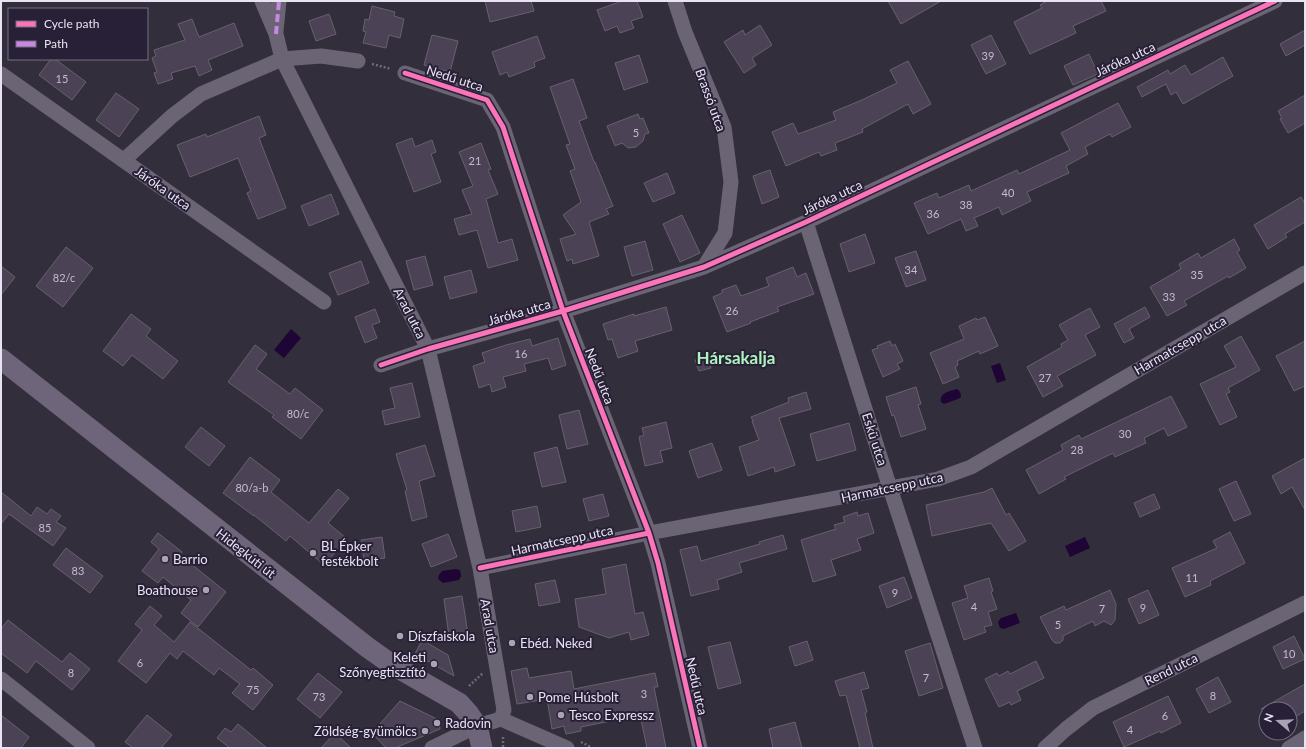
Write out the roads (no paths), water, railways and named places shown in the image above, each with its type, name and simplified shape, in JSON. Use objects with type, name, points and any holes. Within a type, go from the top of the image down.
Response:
[{"type":"main road","name":"Hidegkúti út","points":[[1,359],[367,647],[391,664],[459,703],[477,726],[482,748]]},
{"type":"street","name":"Arad utca","points":[[262,1],[276,34],[282,59],[428,349],[480,568],[504,710],[501,719]]},
{"type":"street","points":[[276,34],[279,1]]},
{"type":"street","name":"Brassó utca","points":[[675,1],[685,32],[724,127],[732,182],[725,233],[704,267]]},
{"type":"street","name":"Járóka utca","points":[[381,364],[428,349],[563,312],[704,267],[806,222],[1274,1]]},
{"type":"street","points":[[124,160],[172,116],[201,94],[282,59],[321,56],[358,61]]},
{"type":"street","name":"Nedű utca","points":[[405,73],[487,100],[503,127],[563,312],[649,533],[658,563],[700,748]]},
{"type":"street","name":"Járóka utca","points":[[1,74],[324,302]]},
{"type":"street","name":"Eskü utca","points":[[806,222],[890,488],[975,748]]},
{"type":"street","name":"Harmatcsepp utca","points":[[480,568],[649,533],[938,479],[971,466],[1305,273]]},
{"type":"street","name":"Rend utca","points":[[1045,748],[1092,708],[1305,603]]},
{"type":"street","points":[[1,679],[88,748]]},
{"type":"street","points":[[432,748],[477,726],[501,719],[567,748]]},
{"type":"street","points":[[1289,748],[1305,738]]},
{"type":"place","name":"BL Épker festékbolt","points":[[313,553]]},
{"type":"place","name":"Barrio","points":[[165,559]]},
{"type":"place","name":"Boathouse","points":[[206,590]]},
{"type":"place","name":"Díszfaiskola","points":[[400,636]]},
{"type":"place","name":"Ebéd. Neked","points":[[512,643]]},
{"type":"place","name":"Keleti Szőnyegtisztító","points":[[434,664]]},
{"type":"place","name":"Pome Húsbolt","points":[[530,697]]},
{"type":"place","name":"Tesco Expressz","points":[[561,715]]},
{"type":"place","name":"Radovin","points":[[437,723]]},
{"type":"place","name":"Zöldség-gyümölcs","points":[[425,731]]},
{"type":"district","name":"Hársakalja","points":[[736,357]]}]
